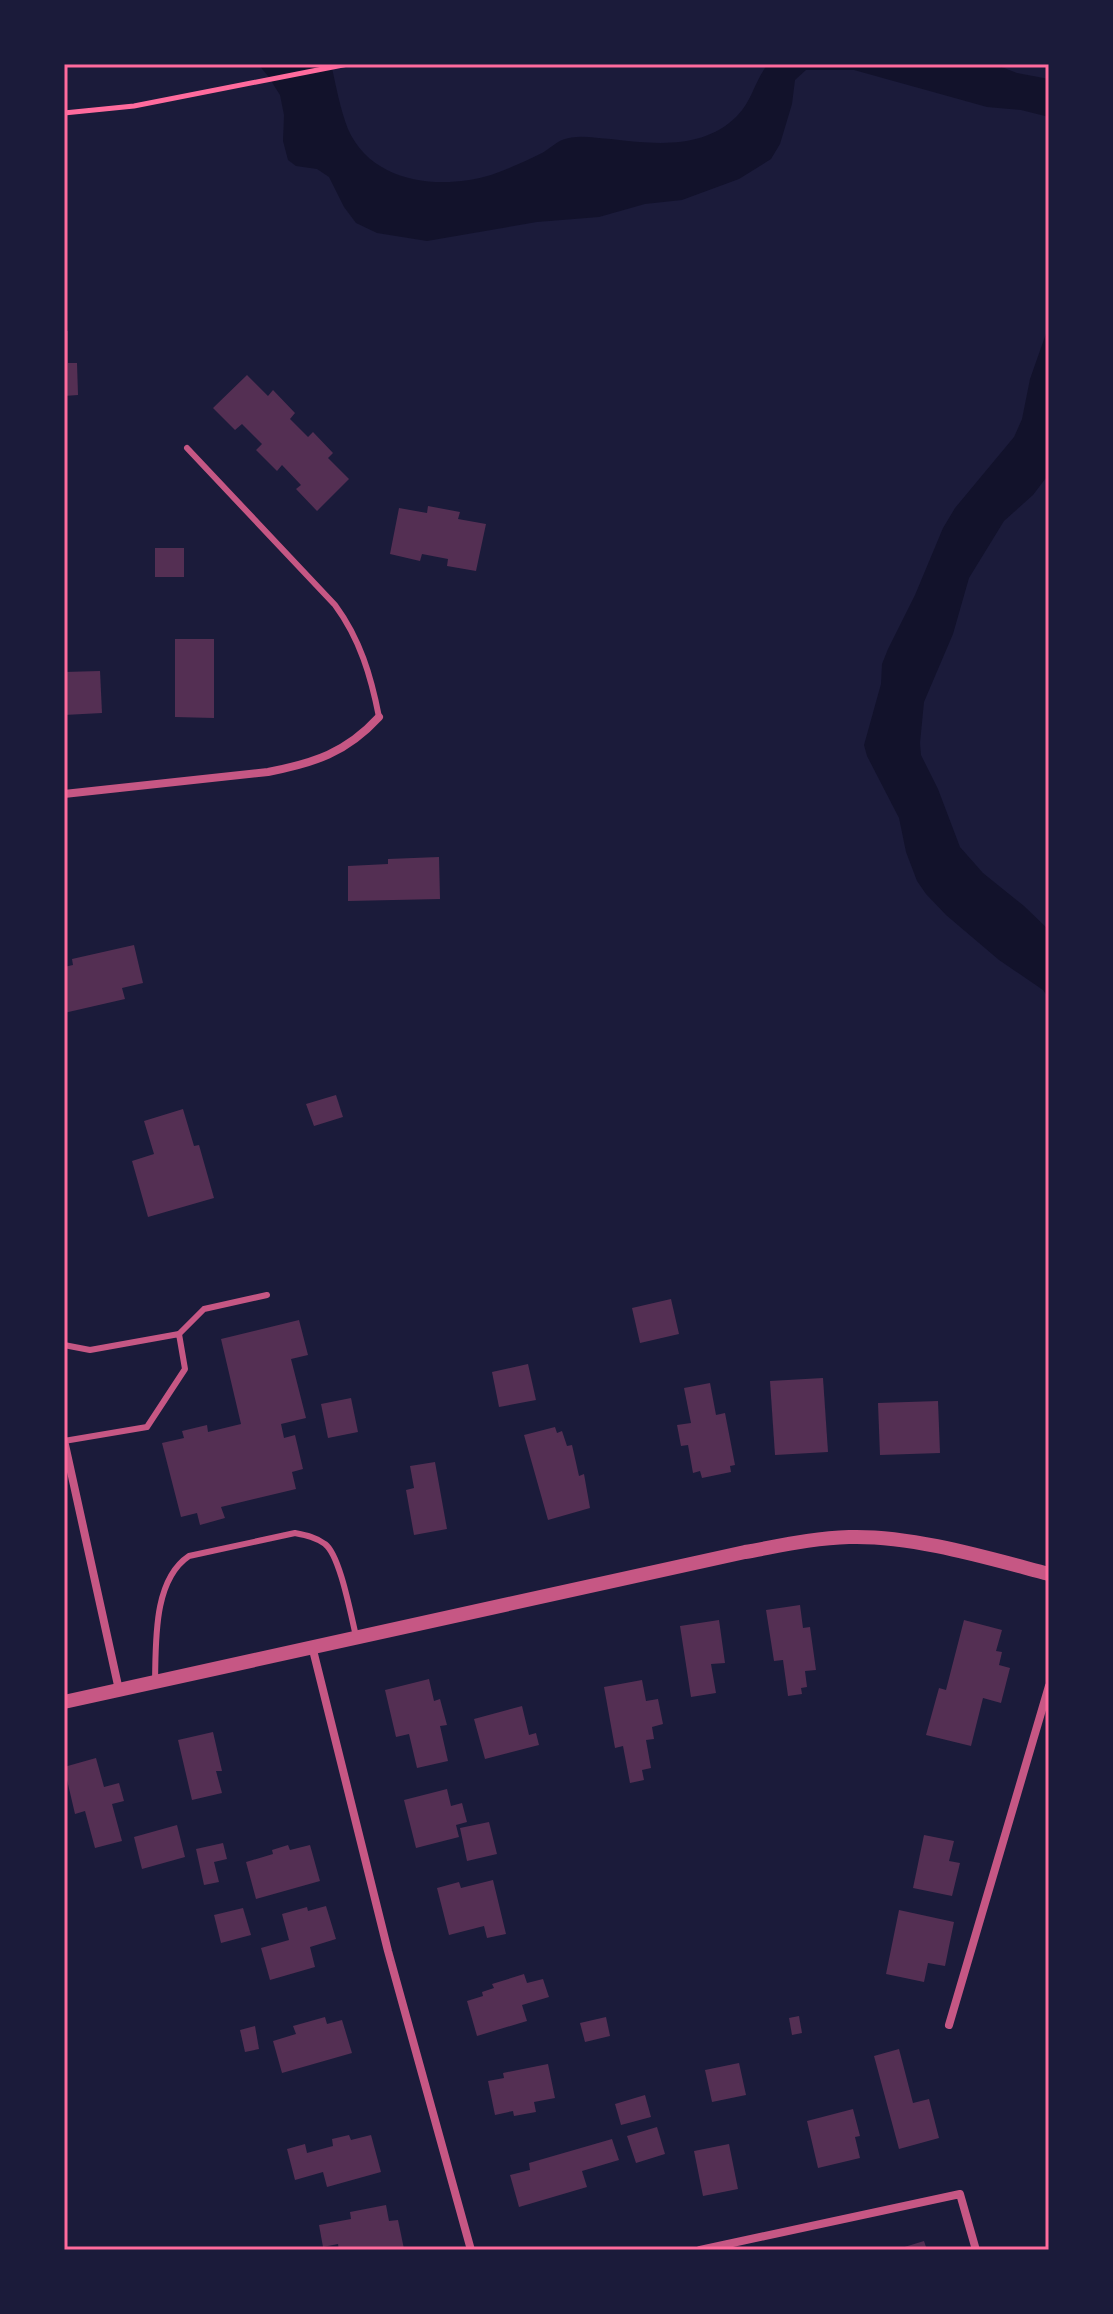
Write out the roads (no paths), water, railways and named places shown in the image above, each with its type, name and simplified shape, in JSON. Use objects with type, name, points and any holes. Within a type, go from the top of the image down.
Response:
[{"type":"street","points":[[64,794],[291,767],[333,754],[349,745],[379,717]]},
{"type":"street","points":[[64,1440],[119,1690]]},
{"type":"street","points":[[64,1702],[745,1552],[816,1540],[851,1537],[920,1544],[1049,1574]]},
{"type":"street","points":[[312,1646],[388,1951],[471,2250]]},
{"type":"street","points":[[949,2025],[1049,1686]]},
{"type":"street","points":[[700,2250],[960,2194],[976,2250]]},
{"type":"lane","points":[[187,448],[347,621],[371,679],[379,717]]},
{"type":"lane","points":[[64,1345],[90,1350],[179,1334],[204,1309],[267,1295]]},
{"type":"lane","points":[[64,1440],[147,1427],[185,1369],[179,1334]]},
{"type":"lane","points":[[155,1682],[160,1607],[176,1564],[189,1556],[295,1533],[311,1537],[328,1546],[338,1567],[356,1636]]}]
